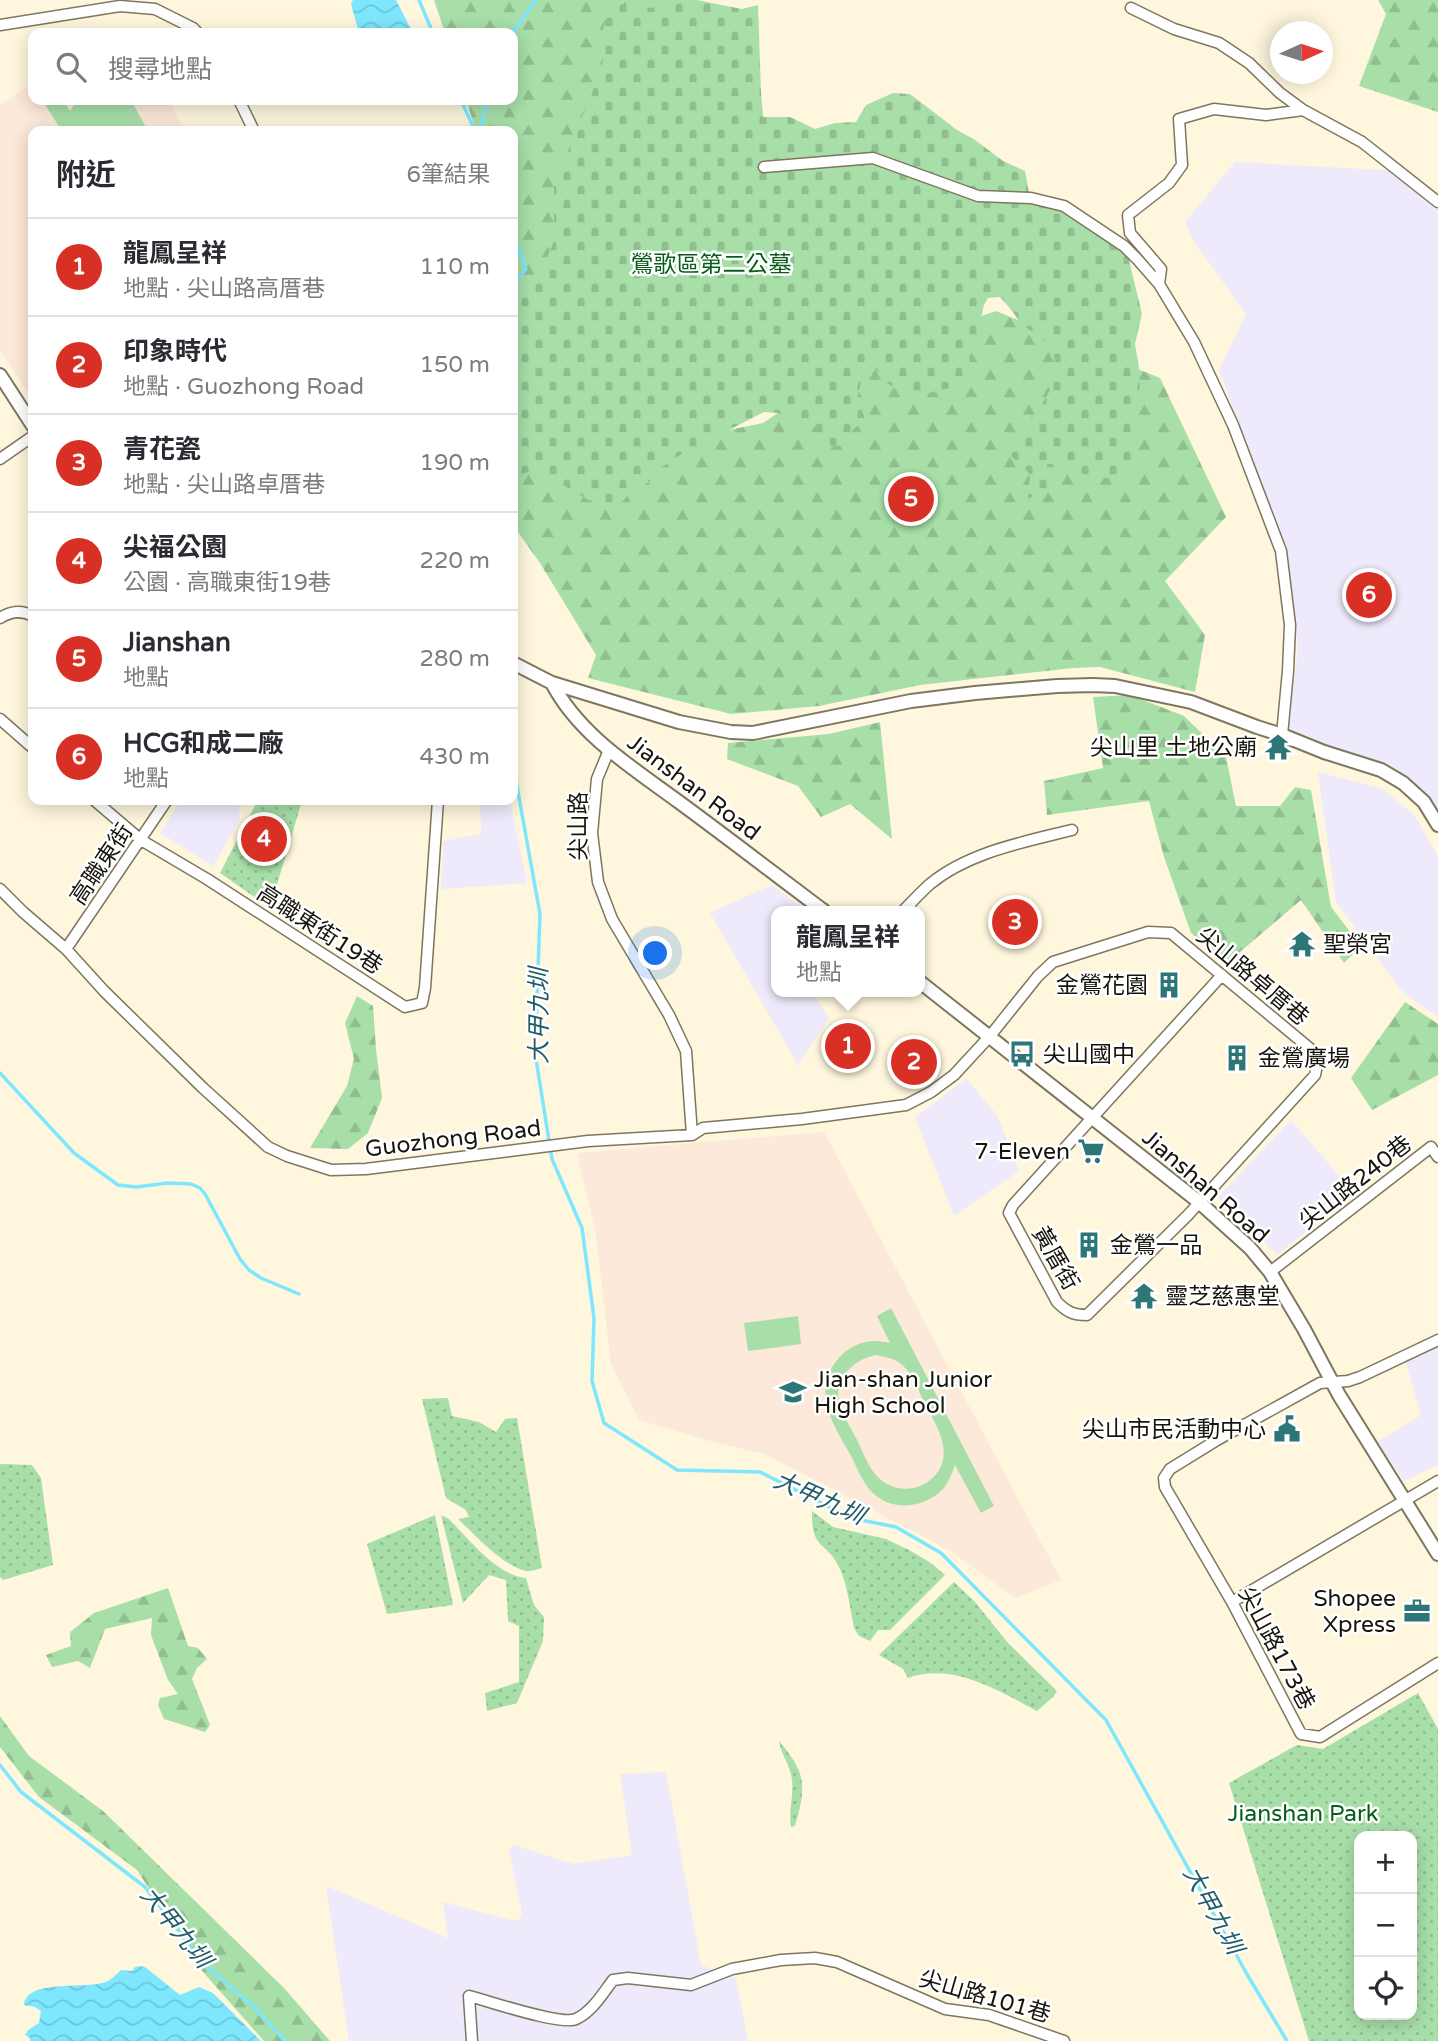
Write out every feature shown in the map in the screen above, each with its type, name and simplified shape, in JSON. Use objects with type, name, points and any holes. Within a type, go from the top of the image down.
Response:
[{"type":"street","points":[[0,25],[120,6],[155,9],[193,28]]},
{"type":"street","points":[[1131,8],[1174,29],[1219,43],[1249,63],[1280,93],[1303,110],[1362,142],[1438,202]]},
{"type":"street","points":[[241,105],[252,126]]},
{"type":"street","points":[[1159,284],[1161,269],[1130,233],[1128,215],[1169,183],[1182,165],[1179,119],[1214,109],[1266,115],[1303,110]]},
{"type":"street","points":[[764,167],[873,158],[978,196],[1031,198],[1064,206],[1124,247],[1138,260],[1159,284],[1194,342],[1233,425],[1281,551],[1290,625],[1282,734]]},
{"type":"street","points":[[0,374],[28,418]]},
{"type":"street","points":[[0,458],[28,439]]},
{"type":"street","points":[[0,618],[23,611],[28,614]]},
{"type":"street","points":[[518,666],[552,683],[679,722],[731,732],[762,732],[911,701],[975,693],[1093,684],[1115,686],[1191,702],[1324,752],[1381,770],[1403,783],[1424,802],[1438,825]]},
{"type":"street","name":"Jianshan Road","points":[[552,683],[571,713],[609,750],[817,906]]},
{"type":"street","points":[[0,719],[28,744]]},
{"type":"street","name":"尖山路","points":[[609,750],[597,779],[592,833],[598,882],[612,919],[669,1014],[686,1051],[692,1135]]},
{"type":"street","name":"高職東街19巷","points":[[100,805],[141,840],[207,879],[405,1007],[422,1003],[425,988],[438,805]]},
{"type":"street","name":"高職東街","points":[[66,949],[164,805]]},
{"type":"street","points":[[908,906],[932,883],[967,862],[1000,849],[1072,830]]},
{"type":"street","name":"Guozhong Road","points":[[0,889],[66,949],[104,991],[203,1088],[268,1147],[286,1156],[331,1170],[366,1169],[588,1141],[692,1135],[703,1128],[802,1119],[906,1105],[931,1092],[954,1075],[990,1036]]},
{"type":"street","name":"尖山路卓厝巷","points":[[990,1036],[1038,976],[1053,962],[1148,932],[1171,933],[1319,1056],[1315,1075],[1199,1202]]},
{"type":"street","points":[[1092,1118],[1222,975]]},
{"type":"street","name":"Jianshan Road","points":[[925,986],[1199,1202],[1250,1248],[1270,1272],[1332,1382],[1438,1554]]},
{"type":"street","name":"黃厝街","points":[[1092,1118],[1013,1205],[1009,1213],[1057,1302],[1065,1310],[1075,1315],[1087,1315],[1199,1202]]},
{"type":"street","name":"尖山路240巷","points":[[1270,1272],[1431,1147],[1438,1157]]},
{"type":"street","points":[[1332,1382],[1360,1377],[1438,1340]]},
{"type":"street","name":"尖山路173巷","points":[[1332,1382],[1320,1382],[1170,1469],[1164,1478],[1165,1487],[1232,1602],[1301,1734],[1320,1737],[1438,1663]]},
{"type":"street","points":[[1232,1602],[1438,1481]]},
{"type":"street","name":"尖山路101巷","points":[[472,2041],[470,1996],[551,2018],[574,2021],[587,2012],[613,1980],[628,1978],[691,1985],[732,1969],[781,1960],[815,1958],[837,1962],[945,2010],[989,2015],[1064,2041]]},
{"type":"shaded area","points":[[28,85],[28,105],[171,105],[182,126],[28,126],[28,393],[0,350],[0,105]]},
{"type":"shaded area","points":[[1235,162],[1401,171],[1438,208],[1438,814],[1393,770],[1288,730],[1298,647],[1291,587],[1274,524],[1219,370],[1246,314],[1195,243],[1185,222]]},
{"type":"shaded area","points":[[1318,772],[1383,789],[1414,815],[1438,856],[1438,1017],[1404,994],[1336,902]]},
{"type":"shaded area","points":[[178,805],[239,805],[240,819],[213,866],[160,833]]},
{"type":"shaded area","points":[[480,805],[511,805],[527,883],[441,889],[443,841],[481,834]]},
{"type":"shaded area","points":[[772,885],[799,906],[771,906],[771,997],[815,997],[829,1018],[798,1065],[710,913]]},
{"type":"shaded area","points":[[966,1078],[997,1115],[1019,1171],[954,1216],[915,1118]]},
{"type":"shaded area","points":[[1291,1120],[1354,1193],[1277,1255],[1218,1197]]},
{"type":"shaded area","name":"Jian-shan Junior High School","points":[[824,1132],[1061,1580],[1015,1598],[949,1550],[765,1454],[639,1420],[611,1364],[596,1235],[577,1153]]},
{"type":"shaded area","points":[[1438,1345],[1438,1465],[1404,1481],[1377,1442],[1421,1415],[1406,1362]]},
{"type":"shaded area","points":[[666,1772],[701,1965],[736,1978],[748,2041],[349,2041],[326,1886],[448,1938],[443,1902],[515,1921],[522,1912],[509,1851],[514,1845],[574,1864],[632,1855],[620,1774]]},
{"type":"green space","points":[[434,0],[673,0],[518,360],[518,126],[474,126],[468,105],[518,105],[518,28],[443,28]]},
{"type":"green space","name":"鶯歌區第二公墓","points":[[663,0],[697,0],[742,9],[758,5],[763,117],[790,117],[815,129],[835,123],[856,122],[866,105],[893,93],[910,94],[1003,161],[1025,171],[1031,203],[1079,217],[1127,252],[1142,314],[1135,344],[1140,400],[1134,414],[1138,435],[1137,463],[1133,477],[1092,476],[1065,465],[1047,464],[1047,473],[1053,476],[1053,486],[1028,499],[1030,474],[1011,456],[1009,441],[1047,396],[1056,369],[1054,356],[1047,343],[1021,323],[1000,297],[988,298],[984,305],[965,384],[935,392],[911,394],[890,385],[870,360],[862,363],[857,399],[865,418],[853,430],[844,445],[832,447],[823,433],[807,421],[789,420],[778,413],[764,412],[662,467],[650,481],[628,495],[614,511],[601,501],[589,500],[538,471],[524,473],[518,479],[518,291],[545,263],[554,241],[554,185],[601,71],[606,42],[603,29],[612,4],[653,8]]},
{"type":"green space","points":[[1378,0],[1438,0],[1438,112],[1359,86],[1386,14]]},
{"type":"green space","points":[[45,105],[66,105],[70,111],[74,105],[134,105],[145,126],[59,126]]},
{"type":"green space","points":[[996,311],[1160,378],[1226,517],[1165,581],[1205,635],[1195,692],[1100,667],[1073,668],[920,685],[819,706],[731,714],[588,678],[596,655],[518,532],[518,473],[763,423],[861,357]]},
{"type":"green space","points":[[1130,695],[1184,716],[1226,757],[1236,806],[1280,806],[1295,787],[1311,790],[1331,907],[1361,946],[1344,963],[1301,900],[1227,963],[1191,933],[1164,857],[1149,801],[1047,815],[1044,781],[1103,768],[1093,697]]},
{"type":"green space","points":[[880,722],[892,839],[850,804],[821,817],[798,786],[727,759],[728,743],[829,734]]},
{"type":"green space","points":[[255,805],[301,805],[270,908],[220,873]]},
{"type":"green space","points":[[357,996],[373,1006],[382,1098],[368,1133],[348,1149],[310,1148],[347,1086],[354,1059],[345,1023]]},
{"type":"green space","points":[[1405,1002],[1438,1024],[1438,1075],[1372,1110],[1351,1078]]},
{"type":"green space","points":[[891,1308],[994,1506],[981,1513],[955,1465],[943,1489],[928,1500],[910,1505],[892,1504],[883,1500],[871,1491],[864,1481],[834,1424],[825,1394],[830,1372],[843,1354],[862,1343],[890,1343],[877,1316]],"holes":[[[876,1355],[895,1360],[908,1372],[939,1431],[944,1452],[943,1462],[938,1472],[923,1485],[901,1489],[881,1480],[867,1462],[841,1409],[839,1390],[845,1374],[859,1362]]]},
{"type":"green space","points":[[798,1316],[801,1344],[748,1351],[744,1323]]},
{"type":"green space","points":[[448,1398],[452,1416],[479,1422],[496,1432],[505,1419],[517,1418],[542,1568],[526,1571],[499,1557],[458,1519],[469,1517],[466,1510],[446,1498],[422,1399]]},
{"type":"green space","points":[[0,1464],[32,1465],[41,1478],[53,1565],[3,1580],[0,1577]]},
{"type":"green space","points":[[812,1511],[833,1527],[886,1539],[909,1550],[945,1575],[890,1630],[878,1630],[870,1641],[859,1636],[854,1628],[843,1576],[835,1560],[817,1540],[812,1524]]},
{"type":"green space","points":[[435,1515],[453,1605],[387,1614],[367,1544]]},
{"type":"green space","points":[[441,1515],[449,1519],[494,1563],[526,1578],[534,1605],[544,1617],[543,1641],[517,1703],[487,1711],[485,1693],[519,1682],[519,1626],[508,1621],[506,1580],[489,1575],[463,1603]]},
{"type":"green space","points":[[954,1582],[975,1602],[1008,1643],[1057,1691],[1037,1711],[991,1687],[958,1676],[941,1673],[908,1678],[903,1669],[879,1655]]},
{"type":"green space","points":[[168,1588],[188,1646],[198,1648],[207,1659],[197,1668],[192,1679],[210,1725],[205,1732],[164,1719],[158,1705],[160,1698],[178,1694],[168,1680],[151,1635],[152,1618],[105,1629],[90,1668],[78,1661],[52,1667],[46,1655],[71,1646],[70,1632],[94,1613]]},
{"type":"green space","name":"Jianshan Park","points":[[1418,1693],[1438,1729],[1438,2041],[1309,2041],[1229,1783],[1297,1745],[1323,1749]]},
{"type":"green space","points":[[0,1716],[29,1756],[103,1811],[284,1988],[330,2041],[264,2041],[203,1972],[137,1870],[39,1797],[0,1747]]},
{"type":"green space","points":[[779,1741],[795,1762],[802,1780],[799,1812],[795,1826],[791,1827],[792,1780]]},
{"type":"water","points":[[353,0],[396,0],[410,28],[358,28],[351,4]]},
{"type":"water","points":[[140,1966],[145,1967],[180,1995],[199,1987],[213,1993],[261,2041],[30,2041],[25,2035],[39,2023],[41,2011],[24,2005],[28,1996],[36,1991],[60,1986],[99,1984],[110,1980],[121,1970],[132,1971]]},
{"type":"waterway","name":"大甲九圳","points":[[419,0],[431,28]]},
{"type":"waterway","name":"大甲九圳","points":[[516,28],[536,0]]},
{"type":"waterway","name":"大甲九圳","points":[[463,105],[473,126]]},
{"type":"waterway","name":"大甲九圳","points":[[481,126],[486,105]]},
{"type":"waterway","name":"大甲九圳","points":[[518,247],[526,269],[518,278]]},
{"type":"waterway","name":"大甲九圳","points":[[518,792],[540,914],[535,1053],[552,1159],[582,1228],[594,1318],[592,1381],[604,1423],[677,1470],[760,1472],[851,1518],[896,1527],[941,1553],[1106,1720],[1287,2041]]},
{"type":"waterway","points":[[0,1073],[74,1153],[118,1185],[136,1187],[168,1183],[191,1184],[200,1188],[249,1270],[299,1294]]},
{"type":"waterway","name":"大甲九圳","points":[[0,1765],[21,1792],[145,1887],[205,1965],[252,2005],[285,2041]]},
{"type":"place","name":"Jianshan","points":[[911,499]]},
{"type":"place","name":"HCG和成二廠","points":[[1369,595]]},
{"type":"place","name":"尖山里 土地公廟","points":[[1278,747]]},
{"type":"place","name":"尖福公園","points":[[264,839]]},
{"type":"place","name":"青花瓷","points":[[1015,922]]},
{"type":"place","name":"聖榮宮","points":[[1302,944]]},
{"type":"place","name":"金鶯花園","points":[[1169,985]]},
{"type":"place","name":"龍鳳呈祥","points":[[848,1046]]},
{"type":"place","name":"尖山國中","points":[[1022,1054]]},
{"type":"place","name":"金鶯廣場","points":[[1237,1058]]},
{"type":"place","name":"印象時代","points":[[914,1062]]},
{"type":"place","name":"7-Eleven","points":[[1091,1151]]},
{"type":"place","name":"金鶯一品","points":[[1089,1245]]},
{"type":"place","name":"靈芝慈惠堂","points":[[1144,1296]]},
{"type":"place","name":"Jian-shan Junior High School","points":[[793,1392]]},
{"type":"place","name":"尖山市民活動中心","points":[[1287,1429]]},
{"type":"place","name":"Shopee Xpress","points":[[1417,1611]]}]
